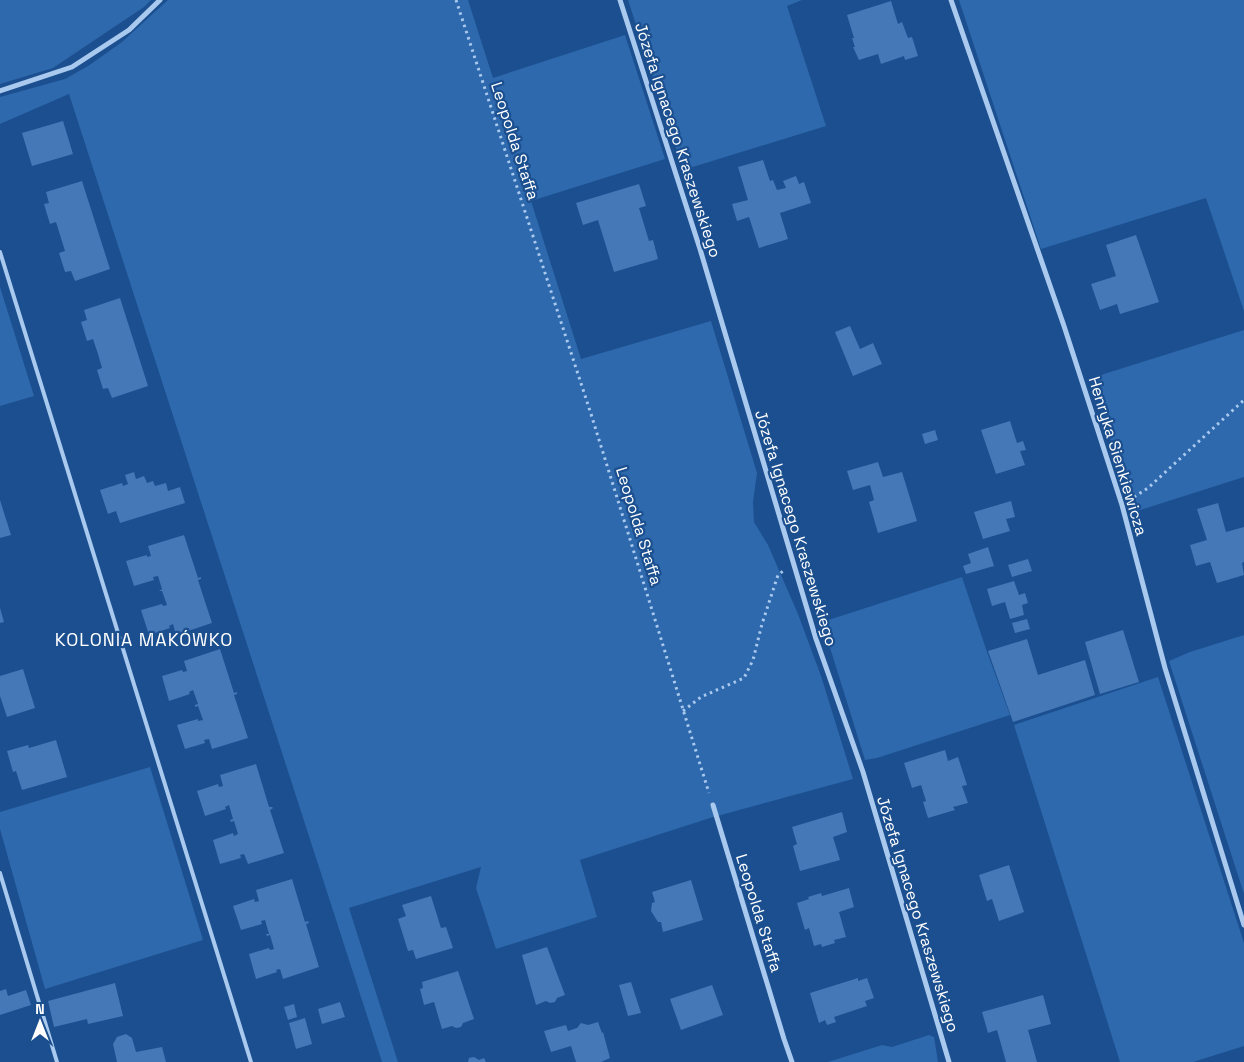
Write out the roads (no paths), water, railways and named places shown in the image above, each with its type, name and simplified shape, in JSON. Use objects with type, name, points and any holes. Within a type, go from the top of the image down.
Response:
[{"type":"street","points":[[0,91],[72,67],[129,30],[160,0]]},
{"type":"street","name":"Józefa Ignacego Kraszewskiego","points":[[620,0],[700,249],[816,640],[863,772],[949,1062]]},
{"type":"street","name":"Henryka Sienkiewicza","points":[[951,0],[1064,326],[1122,505],[1165,668],[1244,925]]},
{"type":"street","name":"Leopolda Staffa","points":[[713,805],[792,1062]]},
{"type":"lane","points":[[0,252],[251,1062]]},
{"type":"lane","points":[[0,873],[57,1062]]},
{"type":"district","name":"KOLONIA MAKÓWKO","points":[[144,639]]}]
